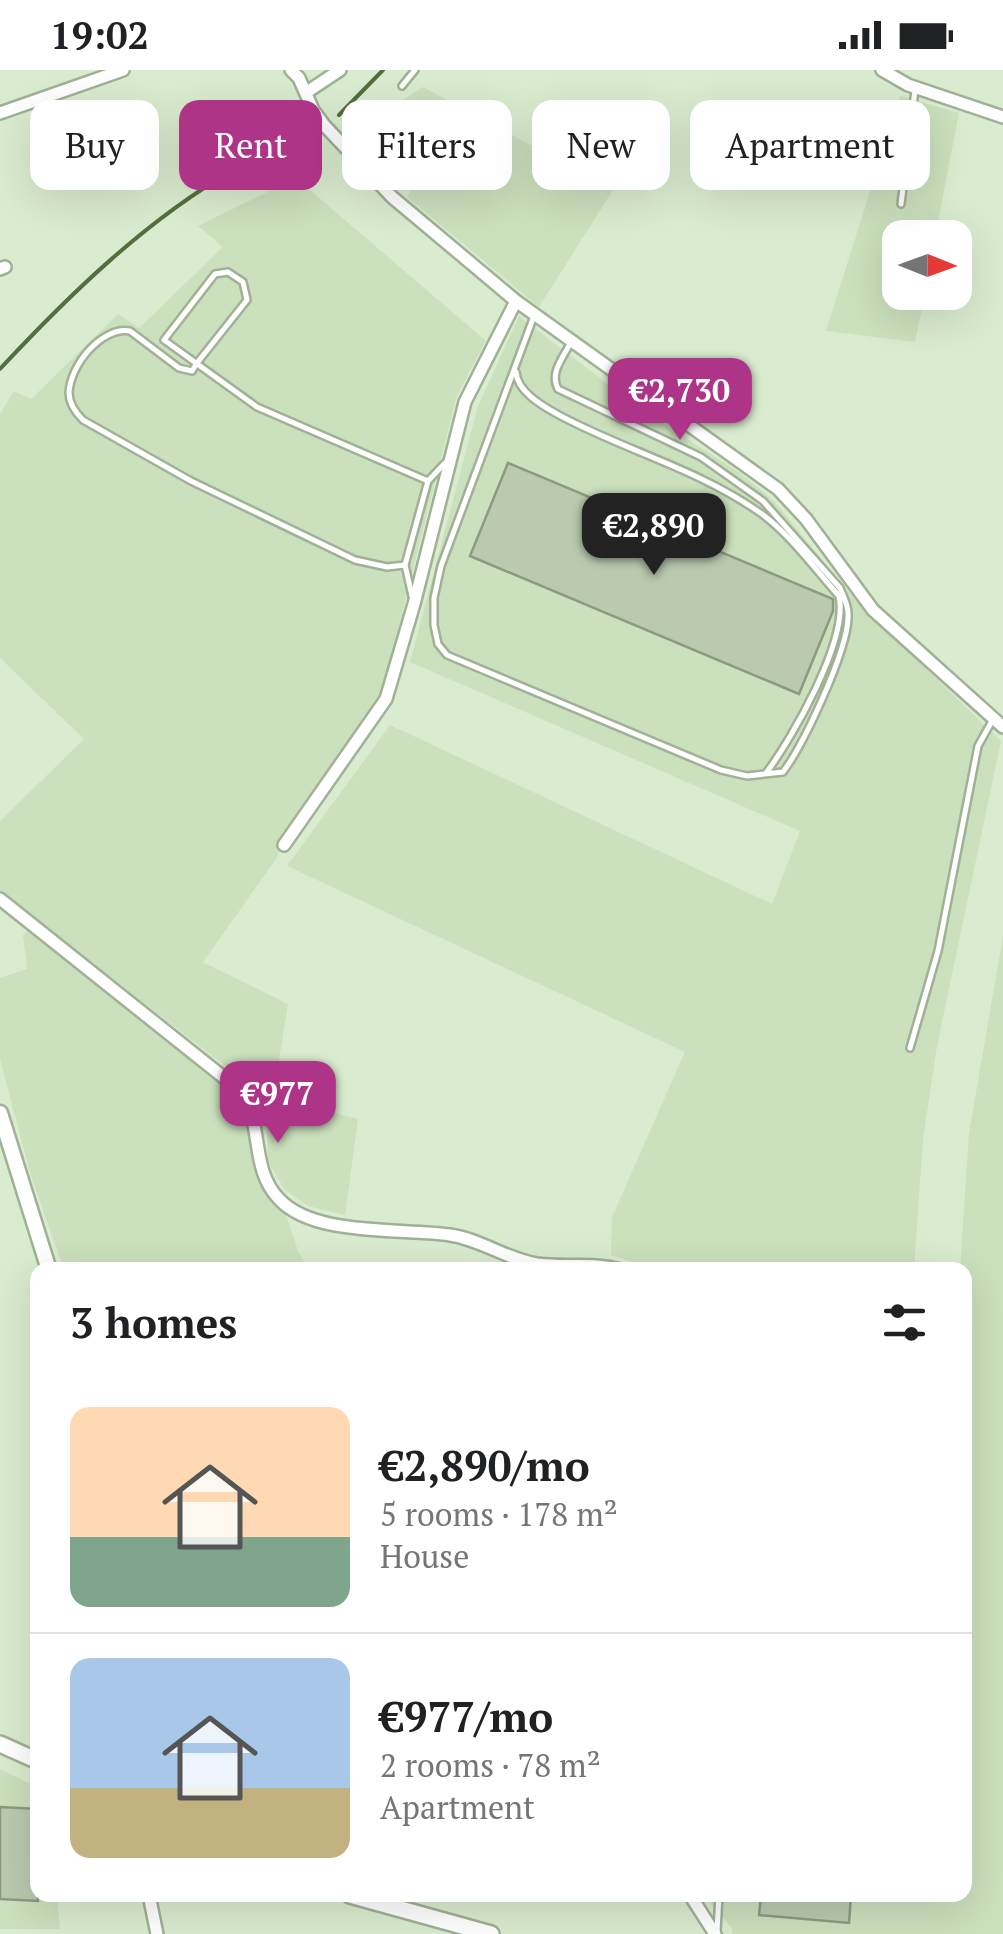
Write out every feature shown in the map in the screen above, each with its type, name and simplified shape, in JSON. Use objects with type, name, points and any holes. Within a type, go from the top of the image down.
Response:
[{"type":"main road","points":[[0,1744],[30,1758]]},
{"type":"main road","points":[[375,1902],[491,1934]]},
{"type":"street","points":[[0,114],[123,70]]},
{"type":"street","points":[[291,70],[307,92],[313,110],[355,161],[392,197],[516,301],[778,488],[806,519],[873,610],[998,723]]},
{"type":"street","points":[[307,92],[340,70]]},
{"type":"street","points":[[882,70],[915,87],[1003,117]]},
{"type":"street","points":[[284,845],[386,700],[465,402],[516,301]]},
{"type":"street","points":[[0,898],[242,1092],[251,1105],[259,1160],[267,1180],[277,1198],[292,1210],[326,1222],[453,1235],[525,1262]]},
{"type":"street","points":[[0,1113],[46,1262]]},
{"type":"street","points":[[150,1902],[157,1934]]},
{"type":"street","points":[[695,1902],[716,1934]]},
{"type":"lane","points":[[402,86],[414,70]]},
{"type":"lane","points":[[901,204],[915,87]]},
{"type":"lane","points":[[404,566],[387,567],[355,560],[192,481],[82,420],[68,395],[75,372],[100,338],[110,332],[130,331],[180,368],[192,371],[197,363],[247,300],[246,287],[234,274],[215,274],[164,340],[197,363],[257,407],[428,482]]},
{"type":"lane","points":[[535,315],[441,566],[434,598],[438,644],[447,655],[721,770],[746,776],[783,772],[793,759],[846,637],[847,605],[840,588],[764,501],[701,458],[558,388],[556,370],[572,342]]},
{"type":"lane","points":[[515,368],[516,380],[524,391],[556,414],[722,488],[764,516],[839,596],[839,624],[796,732],[765,774]]},
{"type":"lane","points":[[414,604],[404,566],[428,482],[450,457]]},
{"type":"lane","points":[[910,1048],[938,951],[978,746],[998,723]]},
{"type":"lane","points":[[716,1934],[718,1902]]},
{"type":"shaded area","points":[[423,87],[447,100],[402,100]]},
{"type":"shaded area","points":[[930,105],[959,113],[938,220],[882,220],[882,310],[922,310],[915,342],[826,331],[870,190],[930,190]]},
{"type":"shaded area","points":[[512,135],[532,146],[532,190],[613,190],[539,307],[407,197],[411,190],[512,190]]},
{"type":"shaded area","points":[[272,190],[310,190],[486,341],[457,395],[379,705],[203,962],[288,1004],[273,1097],[358,1119],[345,1215],[308,1206],[285,1190],[268,1162],[261,1094],[0,891],[0,821],[84,739],[0,658],[0,414],[14,391],[31,399],[118,314],[139,328],[223,247],[198,226]]},
{"type":"shaded area","points":[[519,316],[636,406],[740,473],[774,501],[855,600],[1001,741],[937,1046],[923,1139],[915,1262],[632,1262],[611,1255],[612,1217],[685,1052],[287,866],[390,725],[772,904],[800,831],[410,662],[478,406]]},
{"type":"shaded area","points":[[35,924],[254,1096],[260,1116],[263,1159],[304,1262],[61,1262],[31,1176],[0,1059],[0,978],[27,969],[23,935]]},
{"type":"shaded area","points":[[1003,936],[1003,1934],[732,1934],[732,1928],[709,1902],[972,1902],[972,1262],[961,1262],[969,1133]]},
{"type":"shaded area","points":[[0,1769],[30,1784],[30,1902],[58,1902],[60,1929],[0,1929]]},
{"type":"building","points":[[508,463],[833,599],[833,611],[799,694],[470,556]]},
{"type":"building","points":[[0,1807],[30,1809],[30,1901],[0,1899]]},
{"type":"building","points":[[760,1902],[850,1902],[849,1923],[759,1915]]},
{"type":"waterway","points":[[339,115],[383,70]]},
{"type":"waterway","points":[[0,369],[81,287],[140,235],[201,190]]}]
